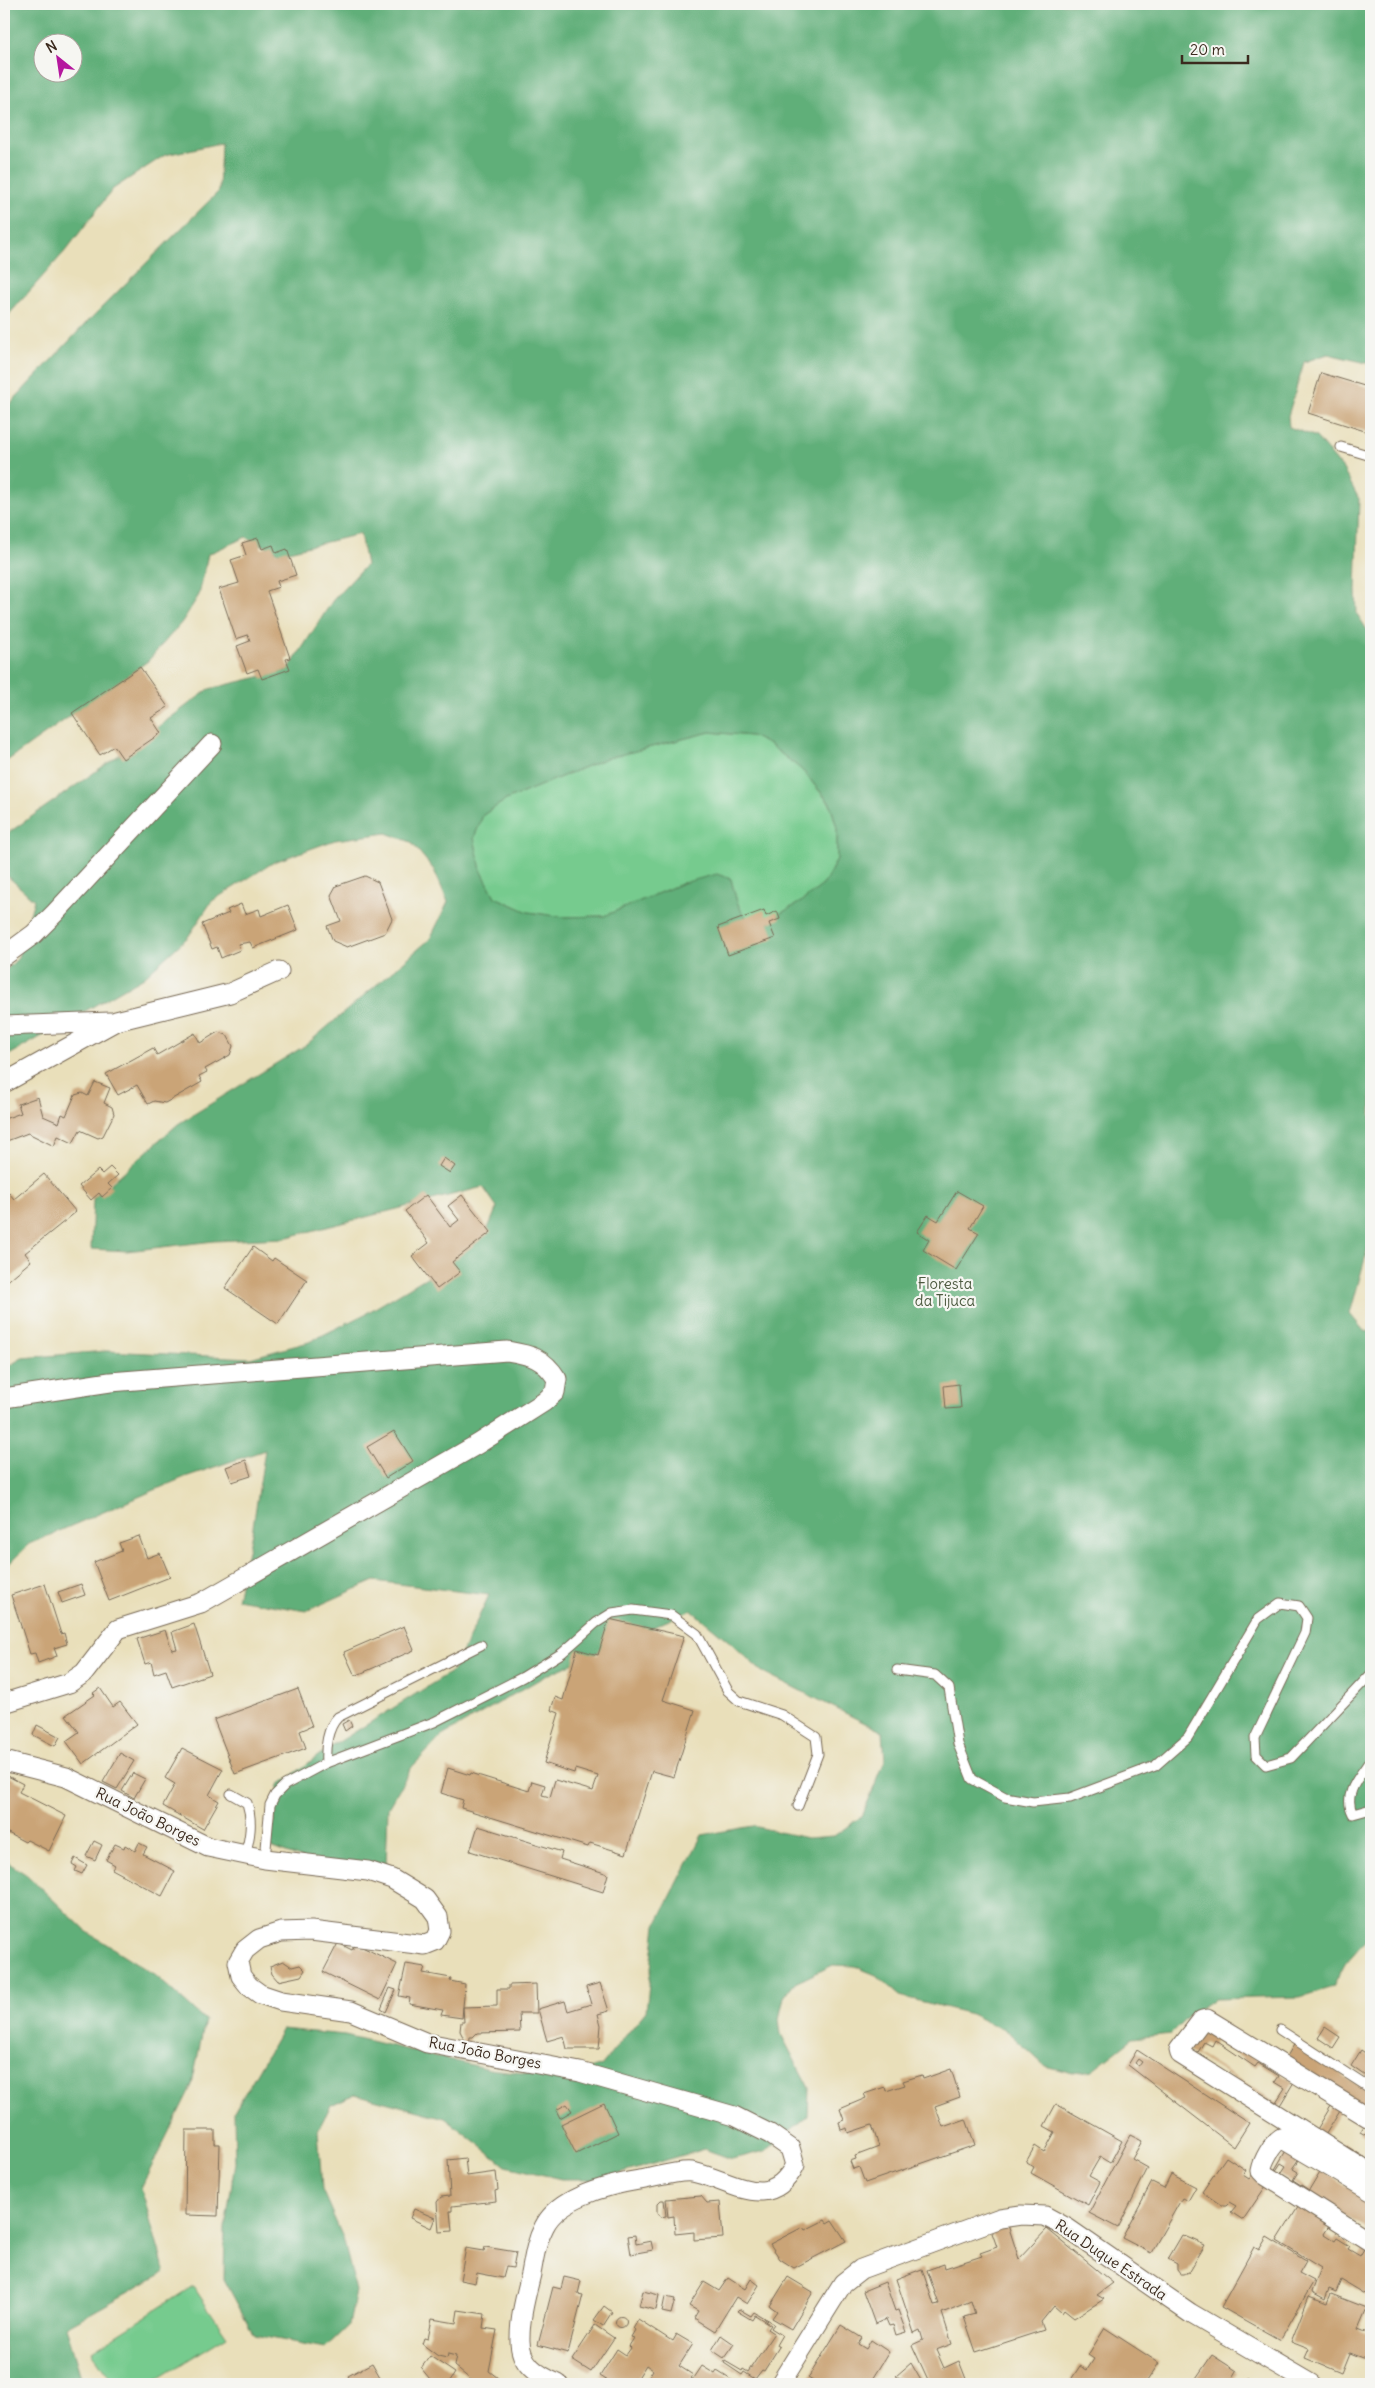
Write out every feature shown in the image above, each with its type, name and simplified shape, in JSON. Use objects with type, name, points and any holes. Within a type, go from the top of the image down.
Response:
[{"type":"street","points":[[4,956],[34,934],[55,913],[212,744]]},
{"type":"street","points":[[4,1026],[116,1021],[230,993],[279,972]]},
{"type":"street","points":[[4,1082],[116,1021]]},
{"type":"street","points":[[4,1398],[110,1382],[507,1351],[534,1356],[550,1368],[557,1378],[555,1392],[544,1402],[478,1444],[201,1603],[118,1629],[84,1674],[69,1683],[4,1703]]},
{"type":"street","name":"Rua João Borges","points":[[4,1760],[66,1777],[208,1847],[265,1859],[368,1871],[392,1879],[425,1899],[438,1917],[440,1931],[435,1940],[425,1945],[311,1931],[281,1932],[259,1939],[245,1950],[238,1962],[241,1976],[260,1994],[281,2001],[351,2011],[427,2043],[580,2072],[734,2116],[770,2134],[790,2148],[795,2165],[788,2179],[771,2190],[751,2192],[691,2172],[621,2183],[571,2200],[555,2211],[544,2225],[538,2242],[520,2324],[519,2345],[527,2363],[537,2375],[558,2384]]},
{"type":"street","points":[[1371,2119],[1207,2019],[1202,2020],[1179,2050],[1180,2054],[1371,2174]]},
{"type":"street","points":[[1371,2191],[1281,2138],[1276,2141],[1262,2165],[1262,2171],[1265,2175],[1371,2242]]},
{"type":"street","name":"Rua Duque Estrada","points":[[780,2384],[843,2283],[861,2269],[1000,2218],[1020,2214],[1045,2216],[1068,2228],[1190,2313],[1311,2384]]},
{"type":"lane","points":[[1341,447],[1371,456]]},
{"type":"lane","points":[[897,1670],[935,1675],[949,1688],[958,1744],[972,1779],[1005,1797],[1033,1802],[1070,1798],[1155,1766],[1188,1737],[1258,1619],[1280,1604],[1299,1606],[1307,1618],[1305,1633],[1255,1738],[1256,1755],[1266,1765],[1291,1758],[1371,1674]]},
{"type":"lane","points":[[265,1859],[270,1806],[275,1795],[285,1785],[326,1763],[434,1722],[524,1676],[554,1658],[596,1623],[612,1614],[633,1610],[671,1615],[697,1634],[728,1691],[740,1701],[782,1715],[816,1737],[818,1754],[798,1806]]},
{"type":"lane","points":[[326,1763],[325,1751],[333,1722],[338,1717],[481,1645]]},
{"type":"lane","points":[[1371,1759],[1350,1790],[1348,1805],[1353,1814],[1371,1809]]},
{"type":"lane","points":[[231,1794],[247,1803],[249,1810],[250,1837],[245,1854]]},
{"type":"lane","points":[[1280,2030],[1371,2090]]},
{"type":"green space","name":"Floresta da Tijuca","points":[[4,4],[1371,4],[1371,364],[1328,354],[1304,362],[1288,416],[1289,427],[1316,437],[1343,469],[1359,499],[1357,614],[1371,636],[1371,1236],[1350,1314],[1364,1331],[1371,1332],[1371,1934],[1345,1964],[1333,1987],[1300,1997],[1214,1999],[1191,2014],[1171,2034],[1133,2038],[1092,2070],[1073,2073],[1045,2066],[1008,2032],[971,2014],[900,1996],[876,1975],[854,1966],[833,1965],[795,1983],[784,1997],[779,2019],[781,2034],[809,2088],[808,2116],[765,2151],[732,2159],[704,2149],[602,2179],[561,2179],[506,2166],[445,2118],[355,2094],[331,2105],[318,2130],[322,2190],[343,2238],[356,2291],[349,2325],[325,2348],[254,2335],[224,2279],[225,2228],[235,2163],[234,2112],[282,2029],[345,2035],[489,2069],[559,2077],[601,2066],[646,2011],[656,1925],[702,1835],[753,1826],[807,1838],[834,1836],[862,1816],[885,1761],[883,1732],[761,1671],[691,1610],[545,1676],[442,1736],[412,1767],[388,1808],[386,1867],[330,1869],[270,1847],[279,1785],[326,1750],[454,1670],[489,1595],[374,1581],[306,1611],[237,1599],[252,1533],[265,1450],[185,1477],[29,1544],[4,1569],[4,1369],[22,1358],[106,1351],[250,1358],[309,1342],[365,1314],[447,1265],[487,1231],[497,1207],[483,1187],[284,1238],[214,1241],[127,1251],[91,1249],[93,1199],[178,1124],[306,1045],[430,939],[448,902],[434,870],[411,842],[387,833],[335,840],[274,862],[212,901],[188,937],[144,977],[4,1058],[4,972],[18,958],[34,900],[4,873],[4,836],[209,689],[288,670],[333,600],[366,565],[360,534],[280,553],[246,537],[208,554],[199,595],[182,622],[148,661],[4,763],[4,410],[88,321],[219,191],[221,143],[165,155],[113,189],[67,249],[4,320]],"holes":[[[710,732],[751,736],[770,745],[802,770],[830,803],[837,828],[837,859],[824,884],[801,902],[781,913],[763,928],[755,924],[740,909],[731,879],[717,874],[683,883],[604,916],[563,917],[528,912],[495,897],[481,870],[474,838],[483,815],[506,800],[604,759]]]},
{"type":"green space","points":[[710,732],[751,736],[770,745],[802,770],[830,804],[837,828],[837,859],[824,884],[801,902],[781,913],[763,928],[755,924],[740,909],[731,879],[683,883],[604,916],[563,917],[528,912],[495,897],[481,870],[474,838],[483,815],[506,800],[604,759]]},
{"type":"green space","points":[[4,1860],[27,1875],[86,1931],[155,1975],[205,2020],[192,2085],[141,2188],[165,2272],[66,2327],[83,2384],[4,2384]]},
{"type":"green space","points":[[193,2286],[227,2336],[149,2384],[114,2384],[92,2351]]},
{"type":"building","points":[[1321,373],[1371,388],[1371,433],[1308,413]]},
{"type":"building","points":[[258,538],[262,549],[273,545],[276,553],[287,549],[296,575],[277,581],[279,587],[267,591],[290,658],[286,659],[290,669],[262,679],[258,669],[247,673],[237,646],[250,641],[248,635],[236,639],[219,589],[239,583],[231,560],[246,555],[242,543]]},
{"type":"building","points":[[140,667],[168,707],[151,718],[161,733],[123,759],[114,746],[100,755],[72,713]]},
{"type":"building","points":[[365,876],[378,882],[392,919],[385,933],[347,947],[333,941],[327,926],[341,921],[331,895],[336,886]]},
{"type":"building","points":[[241,904],[245,914],[259,909],[261,916],[288,905],[298,930],[253,948],[250,942],[238,944],[240,950],[221,958],[217,947],[212,949],[202,924],[229,913],[227,910]]},
{"type":"building","points":[[764,910],[766,916],[777,911],[780,919],[769,923],[775,938],[728,955],[718,927]]},
{"type":"building","points":[[218,1032],[227,1035],[233,1046],[230,1055],[205,1069],[207,1072],[199,1076],[202,1082],[165,1103],[154,1101],[148,1104],[137,1085],[118,1095],[106,1074],[153,1048],[157,1055],[195,1033],[200,1043]]},
{"type":"building","points":[[95,1082],[110,1088],[104,1103],[112,1107],[114,1114],[103,1136],[98,1138],[80,1130],[73,1143],[58,1136],[54,1146],[28,1133],[4,1142],[4,1119],[21,1113],[18,1104],[38,1097],[43,1116],[59,1123],[62,1114],[66,1116],[75,1095],[82,1093],[88,1096]]},
{"type":"building","points":[[444,1158],[455,1166],[450,1173],[439,1166]]},
{"type":"building","points":[[110,1167],[118,1175],[108,1184],[112,1188],[102,1197],[99,1193],[91,1200],[79,1186],[98,1170],[102,1174]]},
{"type":"building","points":[[44,1174],[76,1212],[25,1253],[31,1261],[4,1284],[4,1197],[9,1193],[14,1199]]},
{"type":"building","points":[[957,1191],[983,1206],[970,1228],[979,1233],[956,1270],[923,1250],[929,1240],[917,1232],[928,1215],[938,1221]]},
{"type":"building","points":[[426,1195],[450,1227],[459,1220],[448,1206],[462,1195],[491,1232],[452,1262],[460,1272],[437,1289],[412,1256],[429,1243],[405,1211]]},
{"type":"building","points":[[253,1247],[272,1261],[274,1258],[307,1280],[278,1324],[225,1288]]},
{"type":"building","points":[[959,1384],[961,1408],[946,1409],[944,1386]]},
{"type":"building","points":[[394,1431],[413,1461],[386,1478],[367,1447]]},
{"type":"building","points":[[246,1460],[251,1476],[232,1482],[226,1467]]},
{"type":"building","points":[[139,1536],[147,1558],[160,1553],[170,1577],[109,1601],[94,1562],[122,1551],[119,1543]]},
{"type":"building","points":[[45,1584],[61,1634],[64,1633],[67,1644],[54,1648],[57,1656],[38,1663],[35,1653],[30,1654],[11,1595]]},
{"type":"building","points":[[81,1584],[85,1595],[62,1603],[58,1592]]},
{"type":"building","points":[[609,1619],[684,1636],[663,1700],[695,1710],[674,1777],[652,1771],[626,1854],[590,1843],[588,1847],[461,1808],[463,1800],[441,1793],[448,1768],[529,1791],[532,1781],[545,1785],[542,1795],[550,1797],[555,1780],[593,1791],[598,1776],[575,1769],[574,1773],[544,1763],[559,1713],[551,1710],[555,1697],[563,1700],[577,1649],[598,1655]]},
{"type":"building","points":[[194,1624],[210,1674],[172,1687],[166,1670],[154,1674],[151,1662],[145,1664],[137,1639],[165,1630],[172,1650],[177,1649],[172,1632]]},
{"type":"building","points":[[404,1626],[414,1650],[355,1676],[344,1652]]},
{"type":"building","points":[[100,1688],[113,1707],[120,1702],[137,1724],[83,1764],[66,1741],[79,1732],[66,1715],[95,1695],[93,1693]]},
{"type":"building","points":[[298,1689],[312,1726],[300,1731],[306,1748],[235,1774],[214,1720]]},
{"type":"building","points":[[349,1720],[352,1726],[345,1731],[342,1724]]},
{"type":"building","points":[[37,1725],[60,1737],[55,1746],[33,1735]]},
{"type":"building","points":[[182,1748],[223,1769],[209,1795],[219,1801],[203,1829],[163,1806],[175,1784],[165,1778]]},
{"type":"building","points":[[120,1753],[134,1761],[117,1789],[103,1782]]},
{"type":"building","points":[[133,1773],[145,1779],[134,1798],[122,1791]]},
{"type":"building","points":[[4,1774],[23,1784],[19,1792],[66,1816],[49,1851],[27,1840],[25,1842],[4,1831]]},
{"type":"building","points":[[478,1826],[562,1852],[560,1859],[608,1874],[603,1892],[470,1851]]},
{"type":"building","points":[[94,1841],[102,1845],[95,1860],[86,1856]]},
{"type":"building","points":[[139,1843],[147,1847],[143,1854],[175,1871],[162,1896],[112,1869],[115,1865],[106,1860],[115,1844],[124,1848],[125,1845],[135,1851]]},
{"type":"building","points":[[75,1858],[87,1865],[82,1874],[75,1871],[77,1867],[72,1864]]},
{"type":"building","points":[[338,1943],[352,1950],[356,1944],[397,1964],[380,2000],[323,1972]]},
{"type":"building","points":[[283,1961],[292,1967],[300,1965],[305,1970],[301,1976],[278,1981],[272,1974],[270,1966]]},
{"type":"building","points":[[406,1964],[425,1967],[423,1973],[451,1978],[450,1981],[465,1984],[462,2018],[441,2015],[443,2010],[409,2004],[410,1998],[399,1996]]},
{"type":"building","points":[[600,1983],[609,2011],[598,2014],[601,2025],[599,2049],[567,2049],[564,2036],[547,2041],[538,2009],[565,2001],[568,2011],[591,2004],[586,1987]]},
{"type":"building","points":[[536,1984],[537,2013],[519,2013],[520,2032],[477,2033],[470,2037],[469,2045],[462,2043],[463,2037],[460,2031],[461,2022],[464,2022],[463,2007],[497,2006],[497,1989],[509,1989],[509,1985]]},
{"type":"building","points":[[390,1988],[396,1990],[386,2012],[381,2009]]},
{"type":"building","points":[[1204,2026],[1294,2082],[1279,2107],[1189,2051]],"holes":[[[1215,2040],[1255,2067],[1258,2063],[1279,2076],[1275,2082],[1285,2088],[1276,2102],[1197,2054],[1204,2042],[1212,2046]]]},
{"type":"building","points":[[1325,2027],[1340,2037],[1333,2048],[1318,2038]]},
{"type":"building","points":[[1295,2043],[1371,2093],[1371,2113],[1286,2058]]},
{"type":"building","points":[[1137,2050],[1249,2123],[1234,2147],[1128,2065]],"holes":[[[1138,2059],[1142,2062],[1139,2066],[1135,2063]]]},
{"type":"building","points":[[1361,2050],[1371,2057],[1371,2080],[1351,2066]]},
{"type":"building","points":[[951,2069],[960,2097],[935,2106],[943,2127],[966,2119],[975,2145],[865,2183],[859,2167],[853,2169],[850,2161],[856,2159],[855,2156],[879,2147],[872,2125],[848,2133],[847,2128],[841,2130],[839,2122],[844,2120],[840,2109],[866,2098],[864,2094],[885,2087],[886,2091],[905,2085],[903,2081],[922,2075],[923,2079]]},
{"type":"building","points":[[604,2103],[618,2133],[576,2154],[561,2124]]},
{"type":"building","points":[[567,2104],[572,2111],[560,2118],[556,2110]]},
{"type":"building","points":[[1056,2104],[1122,2141],[1110,2163],[1100,2157],[1089,2176],[1100,2182],[1088,2205],[1031,2173],[1034,2167],[1026,2162],[1035,2146],[1044,2152],[1055,2132],[1044,2126]]},
{"type":"building","points":[[1331,2106],[1340,2111],[1324,2137],[1316,2131]]},
{"type":"building","points":[[1364,2126],[1371,2130],[1371,2138],[1360,2132]]},
{"type":"building","points":[[186,2130],[215,2130],[215,2144],[220,2144],[218,2216],[185,2215]]},
{"type":"building","points":[[1130,2135],[1142,2141],[1132,2159],[1148,2168],[1118,2228],[1089,2213]]},
{"type":"building","points":[[1343,2144],[1371,2161],[1371,2166],[1341,2147]]},
{"type":"building","points":[[1287,2149],[1301,2157],[1293,2169],[1298,2172],[1293,2180],[1309,2190],[1321,2170],[1371,2201],[1371,2232],[1280,2175],[1286,2166],[1281,2163],[1275,2172]]},
{"type":"building","points":[[1226,2157],[1246,2170],[1243,2175],[1249,2179],[1253,2174],[1268,2183],[1243,2220],[1231,2212],[1236,2206],[1229,2202],[1226,2205],[1221,2205],[1202,2192]]},
{"type":"building","points":[[465,2158],[467,2176],[496,2172],[498,2190],[495,2191],[496,2201],[452,2206],[452,2211],[450,2211],[452,2231],[439,2232],[437,2202],[441,2197],[450,2196],[448,2160]]},
{"type":"building","points":[[1171,2174],[1196,2187],[1188,2201],[1182,2198],[1151,2253],[1122,2238],[1152,2182],[1164,2188]]},
{"type":"building","points":[[701,2196],[707,2203],[720,2202],[723,2238],[694,2240],[694,2232],[675,2234],[674,2216],[668,2217],[666,2199]]},
{"type":"building","points":[[664,2200],[666,2216],[661,2217],[657,2212],[657,2204]]},
{"type":"building","points":[[1300,2204],[1331,2223],[1324,2234],[1335,2241],[1337,2238],[1350,2246],[1348,2249],[1360,2256],[1366,2245],[1371,2249],[1371,2298],[1341,2280],[1336,2292],[1329,2289],[1325,2299],[1312,2292],[1321,2268],[1277,2241]]},
{"type":"building","points":[[414,2209],[435,2218],[431,2228],[410,2218]]},
{"type":"building","points":[[825,2220],[827,2223],[832,2220],[846,2241],[794,2268],[780,2259],[770,2244],[803,2227],[805,2230]]},
{"type":"building","points":[[1008,2225],[1019,2259],[1047,2229],[1113,2283],[1097,2295],[1104,2299],[1074,2318],[1064,2310],[1062,2313],[1054,2306],[1041,2322],[1044,2330],[976,2352],[964,2317],[975,2314],[971,2301],[942,2313],[952,2344],[936,2350],[944,2368],[959,2361],[968,2384],[930,2384],[912,2345],[923,2340],[920,2330],[914,2333],[896,2279],[922,2269],[934,2305],[939,2304],[927,2270],[944,2264],[945,2268],[982,2256],[980,2253],[997,2247],[991,2230]]},
{"type":"building","points":[[635,2235],[636,2244],[651,2241],[653,2250],[631,2254],[628,2236]]},
{"type":"building","points":[[1182,2235],[1205,2245],[1189,2272],[1180,2274],[1177,2270],[1177,2264],[1168,2259]]},
{"type":"building","points":[[1267,2237],[1306,2261],[1299,2273],[1314,2281],[1280,2340],[1221,2307],[1254,2247],[1259,2250]]},
{"type":"building","points":[[485,2247],[516,2252],[513,2268],[506,2267],[503,2278],[477,2273],[475,2283],[460,2280],[466,2248],[484,2251]]},
{"type":"building","points":[[564,2277],[581,2281],[578,2294],[583,2295],[568,2353],[538,2345],[553,2287],[561,2289]]},
{"type":"building","points":[[788,2277],[813,2292],[791,2329],[772,2318],[777,2311],[770,2306]]},
{"type":"building","points":[[728,2278],[745,2289],[751,2279],[759,2285],[747,2304],[736,2297],[715,2331],[694,2318],[698,2311],[689,2306],[704,2282],[719,2291]]},
{"type":"building","points":[[885,2282],[895,2311],[898,2310],[906,2332],[896,2335],[893,2325],[889,2326],[886,2319],[875,2324],[863,2291]]},
{"type":"building","points":[[643,2291],[659,2295],[656,2310],[639,2306]]},
{"type":"building","points":[[1331,2294],[1367,2308],[1358,2329],[1371,2334],[1371,2344],[1365,2359],[1349,2353],[1341,2373],[1305,2358],[1309,2349],[1291,2342],[1309,2296],[1327,2303]]},
{"type":"building","points":[[665,2297],[675,2299],[671,2314],[662,2312]]},
{"type":"building","points":[[604,2306],[612,2312],[603,2326],[594,2320]]},
{"type":"building","points":[[739,2309],[751,2316],[754,2312],[774,2324],[771,2328],[782,2335],[776,2345],[779,2347],[764,2371],[762,2370],[755,2379],[744,2372],[742,2375],[724,2363],[725,2361],[742,2371],[743,2369],[748,2372],[774,2333],[768,2329],[771,2325],[755,2315],[752,2320],[737,2311]]},
{"type":"building","points":[[458,2310],[485,2314],[483,2328],[497,2330],[489,2371],[498,2378],[491,2384],[476,2384],[454,2366],[456,2356],[448,2354],[447,2358],[438,2356],[422,2344],[424,2338],[428,2339],[432,2319],[456,2323]]},
{"type":"building","points":[[621,2316],[627,2322],[621,2328],[615,2322]]},
{"type":"building","points":[[638,2319],[672,2341],[676,2334],[693,2344],[679,2366],[693,2375],[687,2384],[644,2384],[653,2370],[646,2365],[634,2384],[613,2384],[600,2376],[617,2349],[626,2355],[631,2348],[629,2346],[634,2338],[631,2337],[635,2330],[633,2328]]},
{"type":"building","points":[[595,2325],[614,2338],[591,2372],[572,2360]]},
{"type":"building","points":[[841,2325],[862,2338],[858,2344],[866,2349],[871,2340],[889,2352],[869,2384],[811,2384],[813,2381],[808,2378]]},
{"type":"building","points":[[1105,2328],[1159,2363],[1145,2384],[1068,2384],[1080,2366],[1087,2370],[1094,2359],[1088,2355]]},
{"type":"building","points":[[721,2335],[734,2344],[724,2358],[712,2350]]},
{"type":"building","points":[[1212,2355],[1237,2371],[1229,2384],[1192,2384]]},
{"type":"building","points":[[430,2356],[455,2373],[448,2384],[434,2384],[421,2368]]},
{"type":"building","points":[[372,2363],[384,2384],[353,2384],[348,2376]]},
{"type":"building","points":[[911,2363],[923,2384],[911,2384],[896,2376]]},
{"type":"building","points":[[702,2366],[715,2374],[717,2371],[738,2384],[690,2384]]},
{"type":"building","points":[[1248,2379],[1257,2384],[1244,2384]]},
{"type":"building","points":[[1237,2380],[1244,2384],[1234,2384]]}]
